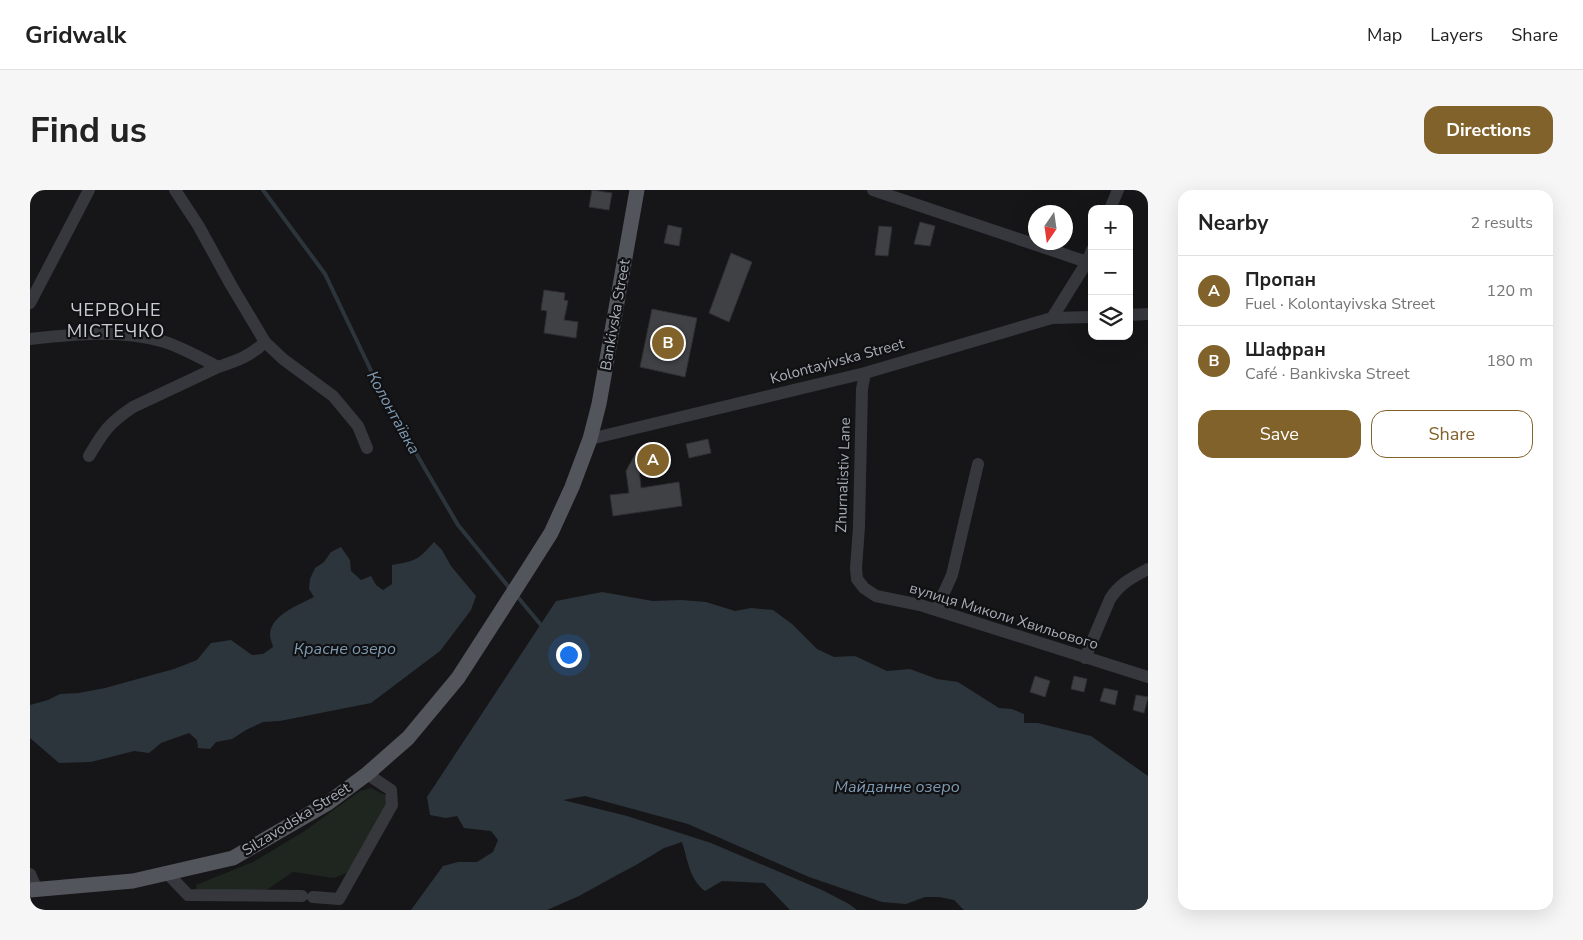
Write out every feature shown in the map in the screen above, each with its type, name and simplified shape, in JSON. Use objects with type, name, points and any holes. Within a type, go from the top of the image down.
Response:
[{"type":"main road","name":"Bankivska Street","points":[[590,439],[607,362],[637,190]]},
{"type":"main road","name":"Silzavodska Street","points":[[34,890],[133,880],[233,858],[328,803],[367,774],[408,738],[458,678],[496,621],[550,533],[572,487],[590,439]]},
{"type":"street","points":[[30,303],[89,190]]},
{"type":"street","points":[[175,190],[198,225],[265,342],[283,359],[333,396],[358,426],[368,448]]},
{"type":"street","points":[[873,190],[1088,256]]},
{"type":"street","points":[[1112,205],[1118,190]]},
{"type":"street","points":[[1052,318],[1088,258]]},
{"type":"street","points":[[1133,315],[1148,314]]},
{"type":"street","name":"Kolontayivska Street","points":[[590,439],[865,373],[1052,318],[1088,317]]},
{"type":"street","points":[[30,339],[85,334],[141,337],[165,342],[218,367]]},
{"type":"street","points":[[89,456],[110,424],[120,415],[218,367],[252,354],[265,342]]},
{"type":"street","name":"Zhurnalistiv Lane","points":[[857,579],[862,389],[865,373]]},
{"type":"street","points":[[936,610],[952,575],[978,464]]},
{"type":"street","points":[[1085,658],[1115,591],[1121,585],[1148,569]]},
{"type":"street","name":"вулиця Миколи Хвильового","points":[[857,579],[864,588],[876,596],[920,605],[1148,677]]},
{"type":"street","points":[[166,872],[188,895],[339,898],[392,805],[391,790],[367,774]]},
{"type":"street","points":[[30,874],[34,890]]},
{"type":"shaded area","points":[[371,788],[389,797],[389,804],[349,872],[334,878],[293,872],[265,891],[197,891],[196,885],[253,862],[303,832],[360,791]]},
{"type":"water","name":"Красне озеро","points":[[434,542],[476,596],[471,610],[440,651],[371,703],[280,721],[263,722],[232,739],[216,742],[210,749],[198,748],[197,740],[189,733],[161,743],[149,753],[134,751],[91,762],[59,763],[30,738],[30,705],[48,700],[60,694],[79,693],[105,688],[174,669],[197,660],[211,643],[231,640],[252,655],[263,654],[273,647],[270,635],[271,628],[275,622],[293,607],[314,597],[309,589],[310,579],[315,568],[324,562],[331,552],[341,547],[350,560],[351,571],[361,580],[371,576],[376,585],[383,590],[392,584],[392,565],[416,559]]},
{"type":"water","name":"Майданне озеро","points":[[602,592],[653,601],[681,600],[706,602],[735,611],[751,608],[773,610],[792,624],[817,649],[834,657],[855,656],[887,671],[910,669],[937,679],[958,682],[999,708],[1012,709],[1024,714],[1024,723],[1038,723],[1091,736],[1148,776],[1148,910],[964,910],[954,900],[939,897],[925,897],[906,904],[882,902],[809,877],[688,824],[585,796],[563,800],[627,816],[711,843],[822,890],[857,910],[790,910],[764,883],[722,881],[705,891],[692,875],[682,842],[664,848],[579,896],[547,910],[411,910],[443,866],[458,862],[477,862],[493,852],[498,840],[491,831],[464,828],[457,816],[446,818],[430,815],[427,797],[556,601]]},
{"type":"building","points":[[592,190],[612,193],[609,210],[589,207]]},
{"type":"building","points":[[920,222],[935,226],[930,246],[914,244]]},
{"type":"building","points":[[668,225],[682,228],[679,246],[664,243]]},
{"type":"building","points":[[879,226],[892,227],[888,256],[875,255]]},
{"type":"building","points":[[731,253],[752,262],[729,322],[709,313]]},
{"type":"building","points":[[544,290],[565,293],[564,300],[568,301],[564,320],[578,322],[576,338],[544,333],[547,311],[541,310]]},
{"type":"building","points":[[652,309],[697,318],[685,377],[640,367]]},
{"type":"building","points":[[708,439],[711,453],[689,458],[686,444]]},
{"type":"building","points":[[637,451],[646,455],[639,469],[641,488],[679,482],[682,506],[613,516],[610,495],[629,493],[626,471]]},
{"type":"building","points":[[1035,676],[1050,681],[1045,697],[1030,692]]},
{"type":"building","points":[[1074,676],[1087,679],[1084,692],[1071,689]]},
{"type":"building","points":[[1104,688],[1118,691],[1115,705],[1100,701]]},
{"type":"building","points":[[1136,695],[1148,697],[1144,713],[1133,710]]},
{"type":"waterway","name":"Колонтаївка","points":[[263,190],[325,274],[386,402],[458,525],[511,590]]},
{"type":"waterway","name":"Колонтаївка","points":[[516,595],[541,625],[541,629]]},
{"type":"place","name":"Шафран","points":[[668,343]]},
{"type":"place","name":"Пропан","points":[[653,460]]},
{"type":"district","name":"ЧЕРВОНЕ МІСТЕЧКО","points":[[116,320]]}]
